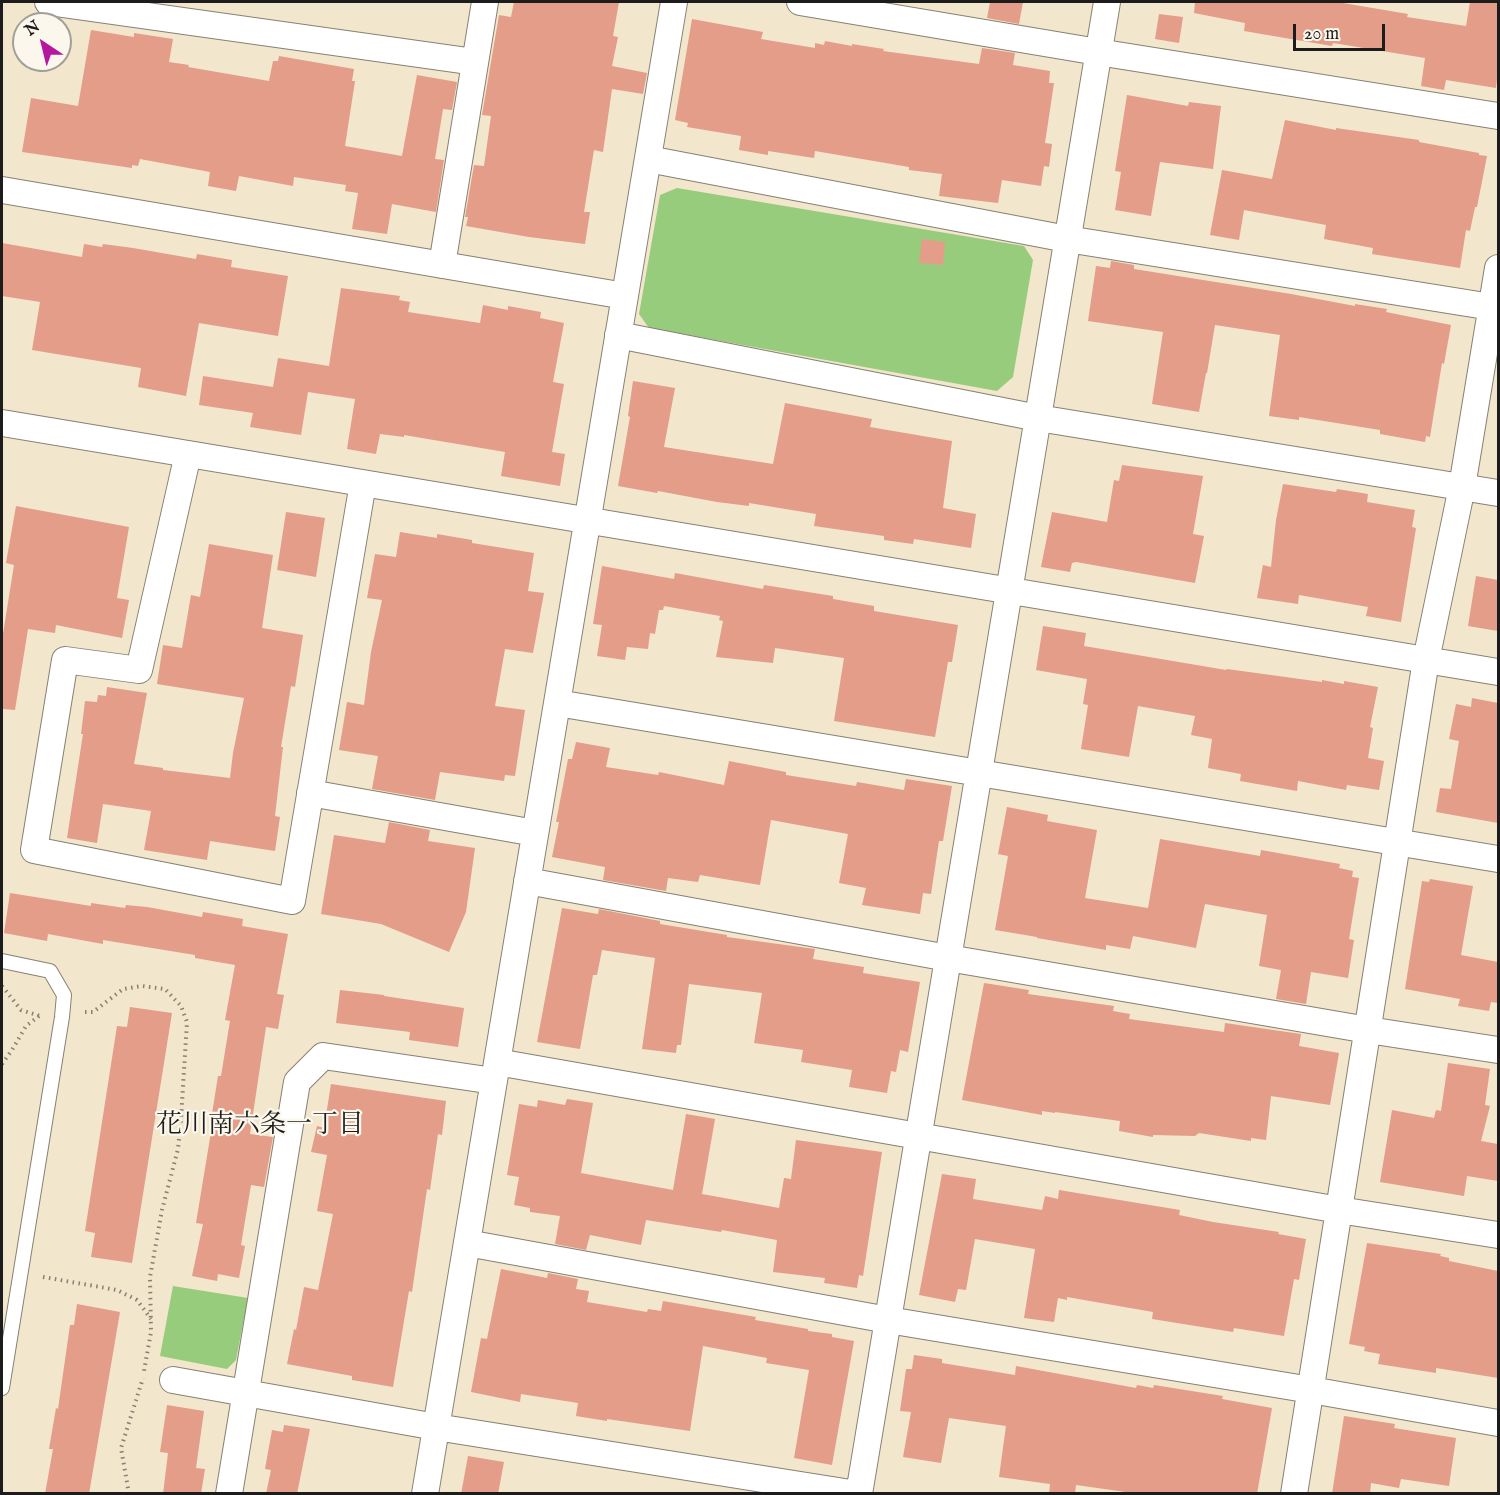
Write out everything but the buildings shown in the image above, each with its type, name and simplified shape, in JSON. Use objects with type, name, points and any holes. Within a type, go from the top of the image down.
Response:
[{"type":"street","points":[[48,2],[475,62]]},
{"type":"street","points":[[442,265],[485,2]]},
{"type":"street","points":[[425,1494],[674,2]]},
{"type":"street","points":[[800,2],[1498,116]]},
{"type":"street","points":[[173,1380],[436,1427],[858,1494],[1107,2]]},
{"type":"street","points":[[648,159],[1067,239],[1495,308]]},
{"type":"street","points":[[2,190],[625,296]]},
{"type":"street","points":[[1294,1494],[1426,660],[1462,487],[1495,308],[1498,268]]},
{"type":"street","points":[[618,335],[1038,418],[1498,493]]},
{"type":"street","points":[[2,423],[1498,672]]},
{"type":"street","points":[[188,454],[139,670],[65,660],[34,850],[292,901],[363,483]]},
{"type":"street","points":[[557,703],[1498,859]]},
{"type":"street","points":[[310,793],[536,833]]},
{"type":"street","points":[[527,881],[948,958],[1498,1050]]},
{"type":"street","points":[[229,1494],[297,1082],[323,1056],[495,1072],[918,1137],[1339,1210],[1498,1235]]},
{"type":"street","points":[[467,1242],[888,1320],[1498,1423]]},
{"type":"lane","points":[[2,961],[50,971],[64,995],[2,1388]]},
{"type":"path","points":[[2,986],[21,1010],[40,1016],[93,1012],[123,989],[142,986],[165,989],[181,1006],[187,1022],[178,1149],[162,1210],[150,1276],[151,1332],[142,1386],[121,1448],[129,1494]]},
{"type":"path","points":[[2,1064],[26,1026],[40,1016]]},
{"type":"path","points":[[42,1276],[117,1290],[137,1300],[151,1319]]},
{"type":"green space","points":[[677,188],[1024,246],[1033,260],[1013,377],[997,391],[649,328],[639,314],[660,195]]},
{"type":"green space","points":[[173,1286],[248,1298],[236,1360],[227,1369],[160,1356]]},
{"type":"district","name":"花川南六条一丁目","points":[[260,1127]]}]
